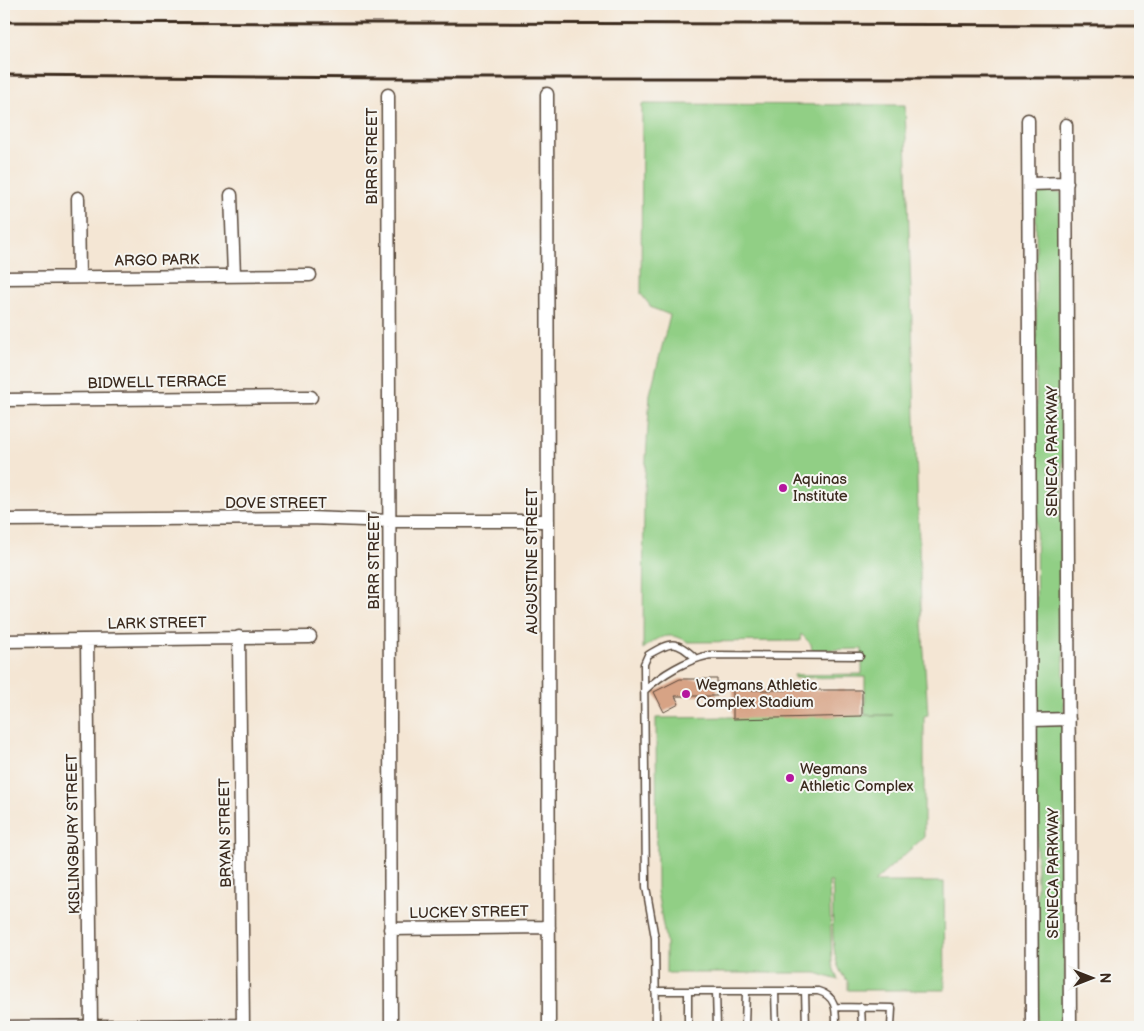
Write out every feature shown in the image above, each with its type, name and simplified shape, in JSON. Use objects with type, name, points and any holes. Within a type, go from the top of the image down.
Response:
[{"type":"street","name":"AUGUSTINE STREET","points":[[547,94],[549,1027]]},
{"type":"street","name":"BIRR STREET","points":[[388,95],[391,1027]]},
{"type":"street","name":"SENECA PARKWAY","points":[[1028,120],[1030,184],[1032,1027]]},
{"type":"street","name":"SENECA PARKWAY","points":[[1066,125],[1070,1027]]},
{"type":"street","points":[[1030,184],[1067,183]]},
{"type":"street","points":[[231,195],[234,275]]},
{"type":"street","points":[[78,198],[79,277]]},
{"type":"street","name":"ARGO PARK","points":[[4,278],[310,275]]},
{"type":"street","name":"BIDWELL TERRACE","points":[[4,400],[310,397]]},
{"type":"street","name":"DOVE STREET","points":[[4,520],[310,518],[390,521],[548,521]]},
{"type":"street","name":"BRYAN STREET","points":[[239,637],[243,1026]]},
{"type":"street","name":"LARK STREET","points":[[4,641],[310,637]]},
{"type":"street","name":"KISLINGBURY STREET","points":[[87,640],[91,1027]]},
{"type":"street","points":[[1032,720],[1069,719]]},
{"type":"street","name":"LUCKEY STREET","points":[[390,929],[549,927]]},
{"type":"street","points":[[4,1027],[243,1026]]},
{"type":"lane","points":[[656,1027],[655,938],[646,887],[644,664],[648,655],[670,644],[678,644],[695,658]]},
{"type":"lane","points":[[644,691],[655,681],[695,658],[710,655],[860,656]]},
{"type":"lane","points":[[656,991],[805,991],[825,993],[832,998],[836,1007],[836,1027]]},
{"type":"lane","points":[[688,991],[688,1027]]},
{"type":"lane","points":[[716,991],[717,1027]]},
{"type":"lane","points":[[745,1027],[746,991]]},
{"type":"lane","points":[[775,991],[776,1027]]},
{"type":"lane","points":[[805,991],[806,1027]]},
{"type":"lane","points":[[836,1007],[892,1008],[891,1027]]},
{"type":"lane","points":[[861,1007],[862,1027]]},
{"type":"green space","name":"Aquinas Institute","points":[[642,104],[905,105],[921,606],[928,715],[924,716],[924,837],[874,882],[944,882],[945,990],[848,990],[848,981],[841,973],[834,949],[832,882],[829,882],[832,964],[838,980],[816,973],[666,973],[666,943],[657,891],[656,718],[892,715],[865,715],[865,677],[794,678],[794,675],[862,674],[862,649],[812,650],[811,644],[801,634],[800,641],[688,642],[676,637],[665,636],[643,649],[644,491],[650,394],[670,315],[652,308],[641,294]]},
{"type":"green space","points":[[1040,192],[1062,193],[1065,1027],[1037,1027],[1036,197]]},
{"type":"building","name":"Wegmans Athletic Complex Stadium","points":[[680,679],[717,679],[717,696],[675,696],[679,704],[664,712],[654,692]]},
{"type":"building","points":[[787,684],[805,684],[804,690],[862,690],[862,716],[733,719],[733,690],[787,690]]},
{"type":"railway","points":[[4,22],[1140,25]]},
{"type":"railway","points":[[4,75],[389,78],[1140,78]]},
{"type":"place","name":"Aquinas Institute","points":[[783,488]]},
{"type":"place","name":"Wegmans Athletic Complex Stadium","points":[[686,694]]},
{"type":"place","name":"Wegmans Athletic Complex","points":[[790,778]]}]
